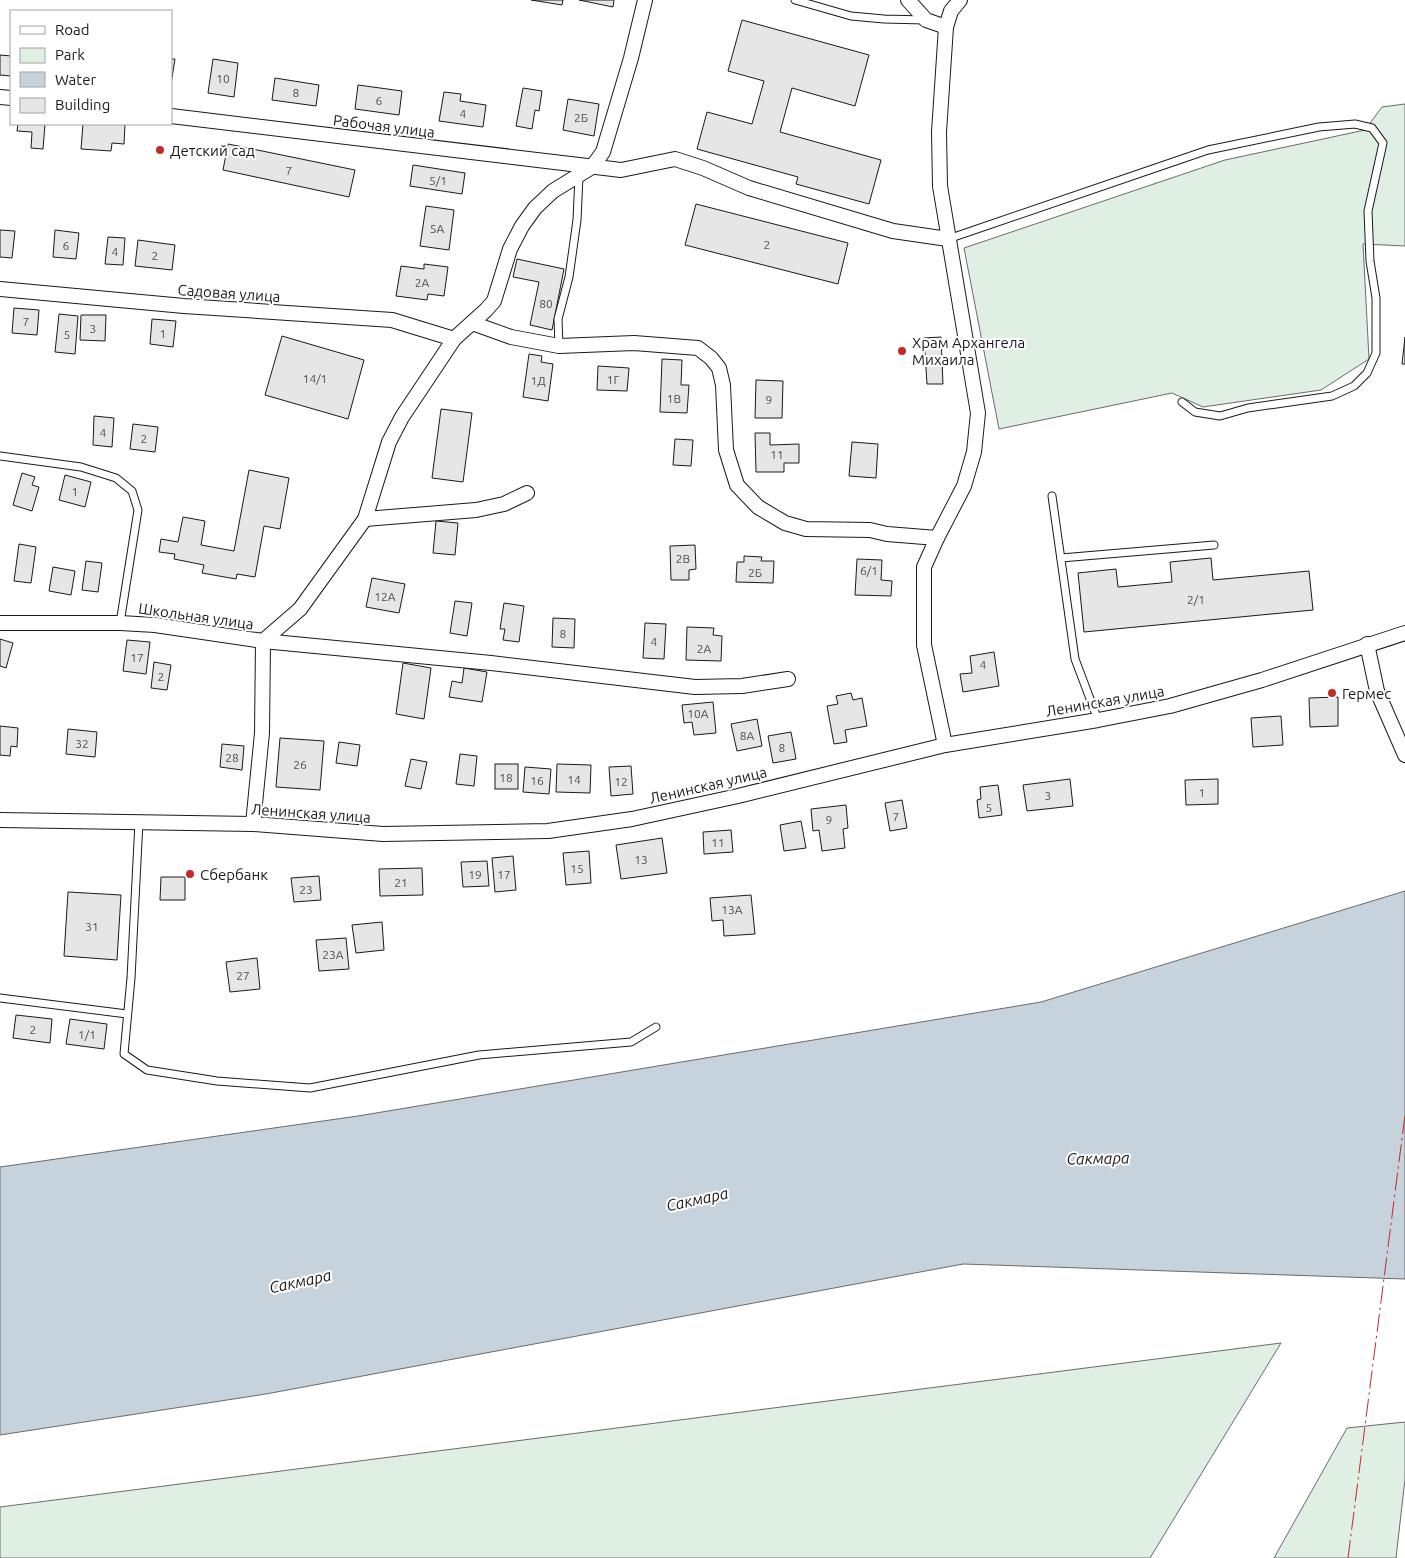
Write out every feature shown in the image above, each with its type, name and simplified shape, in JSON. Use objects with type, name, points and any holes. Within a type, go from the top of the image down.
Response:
[{"type":"street","points":[[263,641],[300,608],[365,519],[389,442],[402,418],[454,339],[494,301],[510,250],[534,208],[553,191],[592,167],[603,152],[631,58],[645,0]]},
{"type":"street","points":[[908,0],[926,20],[946,27]]},
{"type":"street","points":[[945,745],[924,645],[924,567],[964,486],[974,452],[978,413],[940,186],[939,132],[946,27],[951,11],[960,0]]},
{"type":"street","name":"Рабочая улица","points":[[172,116],[620,170],[675,159],[703,168],[749,188],[893,231],[948,239]]},
{"type":"street","name":"Садовая улица","points":[[0,289],[184,306],[392,320],[454,339]]},
{"type":"street","points":[[472,323],[511,337],[558,346],[634,343],[698,348],[711,358],[719,368],[723,385],[726,450],[737,485],[758,507],[785,523],[806,529],[870,530],[887,534],[937,538]]},
{"type":"street","points":[[365,519],[476,510],[504,504],[527,493]]},
{"type":"street","name":"Школьная улица","points":[[0,622],[120,622],[155,625],[263,641],[262,733],[252,824]]},
{"type":"street","name":"Ленинская улица","points":[[0,820],[252,824],[383,834],[548,831],[632,820],[945,745],[1170,706],[1262,680],[1405,632]]},
{"type":"street","points":[[263,641],[491,663],[695,688],[742,686],[788,679]]},
{"type":"street","points":[[1367,644],[1377,691],[1405,755]]},
{"type":"lane","points":[[795,0],[851,16],[926,20]]},
{"type":"lane","points":[[948,239],[1208,150],[1319,127],[1355,124],[1372,128],[1383,143],[1368,211],[1370,260],[1376,298],[1376,353],[1367,373],[1354,386],[1332,396],[1248,408],[1220,416],[1195,412],[1182,402]]},
{"type":"lane","points":[[558,346],[558,319],[569,277],[577,220],[579,175]]},
{"type":"lane","points":[[0,456],[81,467],[116,478],[132,491],[138,510],[120,622]]},
{"type":"lane","points":[[1052,496],[1075,659],[1098,720]]},
{"type":"lane","points":[[1061,558],[1214,545]]},
{"type":"lane","points":[[139,822],[124,1054],[146,1070],[216,1081],[310,1088],[478,1055],[631,1042],[656,1027]]},
{"type":"lane","points":[[0,998],[128,1014]]},
{"type":"green space","points":[[1405,104],[1405,246],[1363,244],[1369,359],[1321,390],[1203,407],[1172,393],[999,429],[964,248],[1225,160],[1365,130],[1382,107]]},
{"type":"green space","points":[[1281,1343],[1150,1558],[0,1558],[0,1507]]},
{"type":"green space","points":[[1405,1422],[1405,1479],[1396,1558],[1274,1558],[1347,1428]]},
{"type":"water","name":"Сакмара","points":[[1405,891],[1405,1279],[963,1264],[266,1394],[0,1435],[0,1167],[358,1116],[1041,1002]]},
{"type":"building","points":[[531,0],[563,0],[562,5]]},
{"type":"building","points":[[579,0],[614,0],[613,7]]},
{"type":"building","points":[[742,20],[869,55],[855,106],[792,88],[780,132],[881,160],[869,204],[796,184],[798,177],[697,149],[707,112],[752,124],[764,81],[728,71]]},
{"type":"building","points":[[0,55],[10,56],[10,76],[0,75]]},
{"type":"building","points":[[172,59],[175,59],[172,78]]},
{"type":"building","points":[[213,59],[238,63],[234,97],[208,93]]},
{"type":"building","points":[[275,78],[319,85],[316,106],[272,100]]},
{"type":"building","points":[[358,85],[402,91],[399,115],[355,109]]},
{"type":"building","points":[[523,88],[542,91],[539,111],[535,110],[532,129],[516,126]]},
{"type":"building","points":[[444,92],[461,94],[460,101],[486,105],[483,127],[439,121]]},
{"type":"building","points":[[568,99],[599,104],[594,136],[563,130]]},
{"type":"building","points":[[18,125],[45,125],[43,149],[31,148],[32,132],[17,131]]},
{"type":"building","points":[[83,125],[125,125],[124,144],[112,143],[111,151],[81,149]]},
{"type":"building","points":[[228,144],[355,170],[349,197],[223,170]]},
{"type":"building","points":[[413,165],[465,173],[462,194],[410,186]]},
{"type":"building","points":[[696,204],[848,243],[838,284],[685,245]]},
{"type":"building","points":[[426,206],[454,210],[449,250],[420,246]]},
{"type":"building","points":[[0,230],[15,231],[12,258],[0,257]]},
{"type":"building","points":[[55,230],[79,233],[76,259],[53,257]]},
{"type":"building","points":[[108,237],[125,238],[123,265],[105,264]]},
{"type":"building","points":[[138,240],[175,245],[172,270],[135,266]]},
{"type":"building","points":[[517,259],[564,269],[552,330],[530,325],[539,282],[513,277]]},
{"type":"building","points":[[424,264],[448,267],[444,296],[428,294],[427,300],[396,296],[401,266],[424,269]]},
{"type":"building","points":[[14,308],[39,310],[37,335],[12,333]]},
{"type":"building","points":[[59,314],[78,316],[75,354],[55,352]]},
{"type":"building","points":[[81,315],[106,315],[105,341],[80,340]]},
{"type":"building","points":[[152,319],[176,321],[173,347],[150,344]]},
{"type":"building","points":[[282,336],[364,360],[348,419],[265,395]]},
{"type":"building","points":[[941,337],[943,384],[927,384],[924,338]]},
{"type":"building","points":[[1405,337],[1405,364],[1402,364]]},
{"type":"building","points":[[529,354],[542,356],[541,362],[553,364],[548,401],[523,397]]},
{"type":"building","points":[[662,359],[682,360],[681,385],[689,385],[687,413],[660,412]]},
{"type":"building","points":[[598,366],[629,368],[627,391],[597,390]]},
{"type":"building","points":[[756,380],[783,381],[782,418],[755,418]]},
{"type":"building","points":[[441,409],[472,413],[463,482],[432,478]]},
{"type":"building","points":[[94,416],[114,418],[112,447],[93,445]]},
{"type":"building","points":[[133,424],[158,427],[155,452],[130,449]]},
{"type":"building","points":[[755,433],[770,433],[770,445],[799,444],[799,463],[784,463],[784,472],[756,472]]},
{"type":"building","points":[[675,439],[693,440],[691,466],[673,465]]},
{"type":"building","points":[[852,442],[878,444],[876,478],[849,476]]},
{"type":"building","points":[[249,470],[289,478],[280,529],[264,526],[255,577],[237,574],[236,579],[202,573],[204,565],[174,559],[175,554],[159,552],[161,539],[178,542],[183,517],[205,521],[201,545],[234,551]]},
{"type":"building","points":[[22,473],[35,477],[32,485],[39,487],[32,511],[13,505]]},
{"type":"building","points":[[65,475],[91,482],[85,507],[59,500]]},
{"type":"building","points":[[436,521],[458,523],[455,555],[433,553]]},
{"type":"building","points":[[19,544],[36,547],[31,583],[14,581]]},
{"type":"building","points":[[695,545],[696,569],[689,570],[689,580],[671,580],[670,546]]},
{"type":"building","points":[[744,556],[762,557],[761,561],[774,561],[773,583],[736,582],[737,562],[744,562]]},
{"type":"building","points":[[1211,558],[1213,580],[1309,571],[1313,610],[1084,632],[1078,573],[1116,569],[1118,587],[1172,582],[1170,562]]},
{"type":"building","points":[[857,559],[882,560],[881,580],[892,581],[891,596],[855,595]]},
{"type":"building","points":[[86,561],[102,563],[98,592],[82,590]]},
{"type":"building","points":[[53,567],[75,571],[71,595],[49,591]]},
{"type":"building","points":[[372,578],[405,584],[399,613],[366,607]]},
{"type":"building","points":[[455,601],[472,603],[467,636],[450,633]]},
{"type":"building","points":[[504,603],[524,606],[519,642],[503,640],[505,629],[500,629]]},
{"type":"building","points":[[553,618],[575,619],[574,648],[552,647]]},
{"type":"building","points":[[645,623],[666,624],[664,659],[643,658]]},
{"type":"building","points":[[687,627],[714,628],[713,635],[722,636],[721,661],[686,660]]},
{"type":"building","points":[[0,639],[13,643],[6,668],[0,666]]},
{"type":"building","points":[[127,640],[150,642],[146,674],[123,671]]},
{"type":"building","points":[[994,652],[999,686],[963,692],[960,674],[972,673],[970,656]]},
{"type":"building","points":[[154,662],[171,665],[167,690],[151,688]]},
{"type":"building","points":[[403,663],[431,668],[424,719],[396,714]]},
{"type":"building","points":[[464,668],[487,672],[482,702],[449,697],[452,681],[462,683]]},
{"type":"building","points":[[851,693],[853,700],[862,698],[867,726],[845,730],[847,742],[834,744],[827,706],[838,704],[836,696]]},
{"type":"building","points":[[1338,697],[1338,726],[1310,727],[1309,698]]},
{"type":"building","points":[[713,702],[716,733],[694,735],[692,722],[684,723],[682,705]]},
{"type":"building","points":[[1281,716],[1283,745],[1253,747],[1251,718]]},
{"type":"building","points":[[757,719],[762,746],[737,751],[731,724]]},
{"type":"building","points":[[0,726],[18,728],[17,747],[11,746],[10,756],[0,755]]},
{"type":"building","points":[[68,729],[97,732],[95,757],[66,754]]},
{"type":"building","points":[[791,732],[796,759],[773,763],[768,736]]},
{"type":"building","points":[[280,738],[324,741],[320,790],[276,787]]},
{"type":"building","points":[[339,742],[360,745],[357,766],[336,763]]},
{"type":"building","points":[[222,744],[244,746],[242,770],[220,767]]},
{"type":"building","points":[[460,754],[477,756],[474,786],[456,784]]},
{"type":"building","points":[[411,759],[427,762],[421,789],[405,786]]},
{"type":"building","points":[[495,764],[518,764],[518,789],[495,789]]},
{"type":"building","points":[[557,764],[591,765],[590,793],[556,792]]},
{"type":"building","points":[[631,766],[633,794],[611,796],[609,767]]},
{"type":"building","points":[[525,767],[551,769],[549,794],[523,792]]},
{"type":"building","points":[[1070,779],[1073,806],[1027,811],[1023,785]]},
{"type":"building","points":[[1218,779],[1218,804],[1186,805],[1185,780]]},
{"type":"building","points":[[998,785],[1002,815],[979,818],[977,800],[981,799],[980,787]]},
{"type":"building","points":[[902,800],[907,828],[890,831],[885,803]]},
{"type":"building","points":[[846,805],[848,828],[843,829],[845,848],[822,851],[819,830],[813,831],[811,809]]},
{"type":"building","points":[[801,821],[806,848],[784,851],[780,825]]},
{"type":"building","points":[[731,830],[733,852],[704,854],[703,832]]},
{"type":"building","points":[[662,838],[667,873],[621,879],[616,845]]},
{"type":"building","points":[[589,851],[591,883],[566,885],[563,853]]},
{"type":"building","points":[[513,856],[516,890],[495,892],[492,858]]},
{"type":"building","points":[[487,861],[489,886],[463,887],[461,862]]},
{"type":"building","points":[[422,868],[423,895],[380,896],[379,869]]},
{"type":"building","points":[[319,876],[321,900],[294,902],[291,878]]},
{"type":"building","points":[[161,877],[185,877],[185,900],[160,900]]},
{"type":"building","points":[[68,892],[121,895],[117,960],[64,956]]},
{"type":"building","points":[[751,895],[755,934],[724,936],[723,920],[712,921],[710,898]]},
{"type":"building","points":[[382,922],[384,950],[356,953],[352,925]]},
{"type":"building","points":[[346,938],[349,969],[319,971],[316,940]]},
{"type":"building","points":[[257,958],[260,989],[230,992],[226,962]]},
{"type":"building","points":[[16,1015],[52,1019],[50,1043],[13,1038]]},
{"type":"building","points":[[70,1019],[107,1024],[104,1049],[66,1044]]},
{"type":"power","points":[[1348,1558],[1405,1115]]},
{"type":"place","name":"Детский сад","points":[[160,150]]},
{"type":"place","name":"Храм Архангела Михаила","points":[[902,351]]},
{"type":"place","name":"Гермес","points":[[1332,693]]},
{"type":"place","name":"Сбербанк","points":[[190,874]]}]
